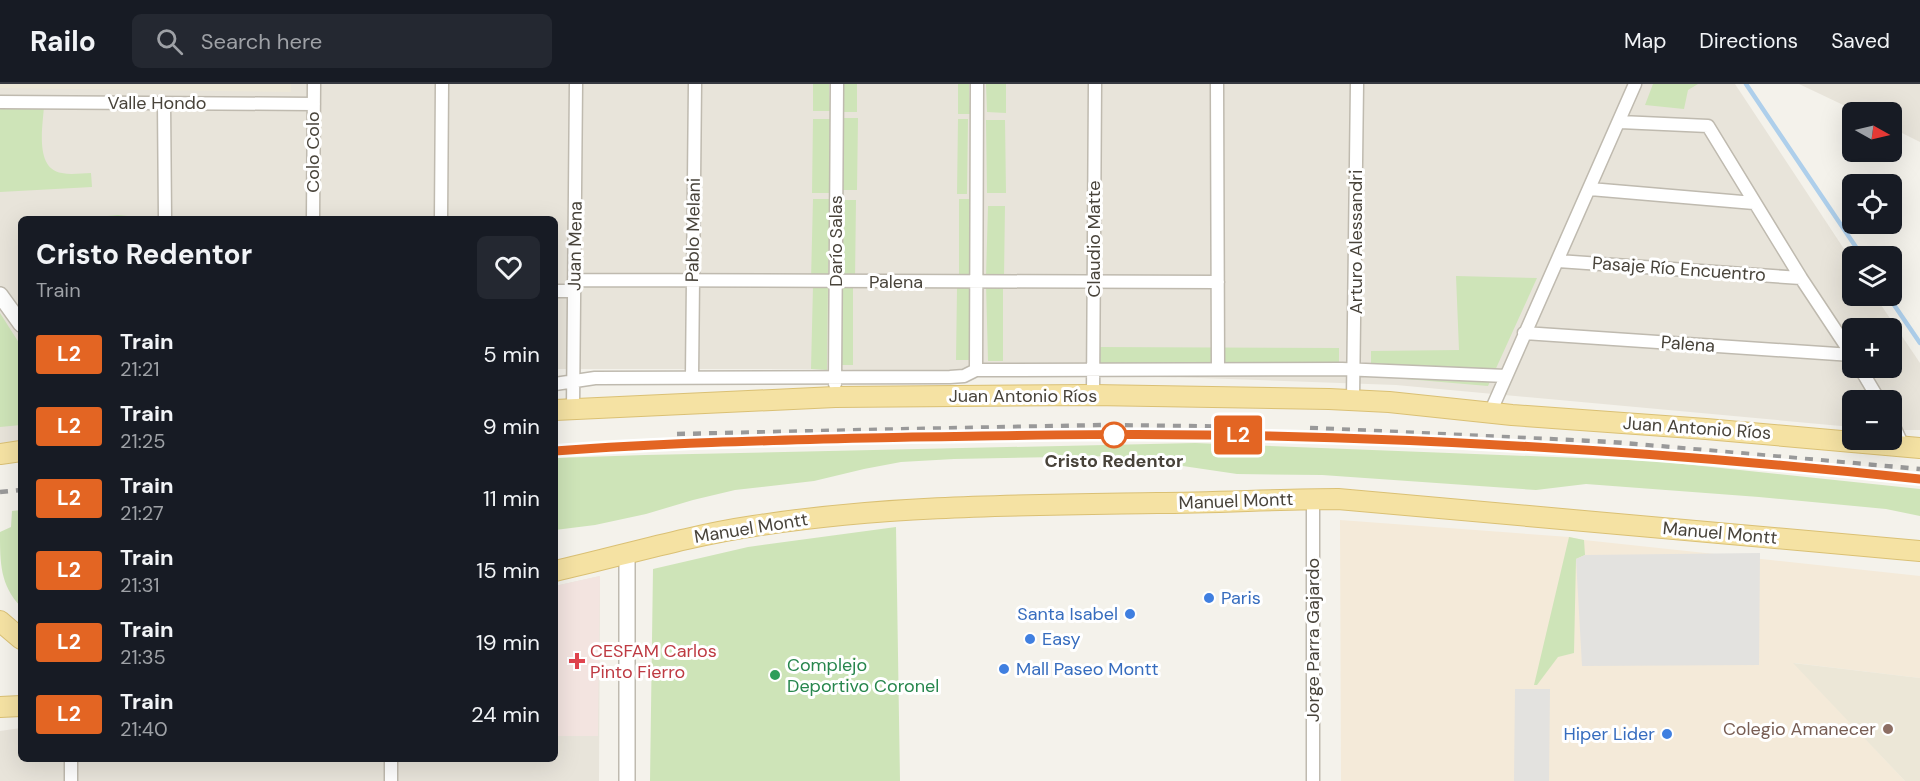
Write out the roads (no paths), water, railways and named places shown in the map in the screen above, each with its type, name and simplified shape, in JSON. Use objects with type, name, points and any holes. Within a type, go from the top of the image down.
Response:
[{"type":"main road","name":"Juan Antonio Ríos","points":[[564,410],[835,398],[1093,395],[1353,399],[1490,413],[1911,447]]},
{"type":"main road","points":[[0,454],[18,451]]},
{"type":"main road","name":"Manuel Montt","points":[[558,570],[732,529],[866,512],[1009,506],[1313,499],[1338,499],[1920,551]]},
{"type":"main road","points":[[0,621],[18,636]]},
{"type":"main road","points":[[0,707],[18,706]]},
{"type":"street","name":"Colo Colo","points":[[313,216],[314,84]]},
{"type":"street","points":[[441,216],[442,84]]},
{"type":"street","name":"Juan Mena","points":[[564,410],[573,381],[576,84]]},
{"type":"street","name":"Pablo Melani","points":[[692,377],[695,84]]},
{"type":"street","name":"Darío Salas","points":[[835,398],[837,84]]},
{"type":"street","points":[[976,370],[977,84]]},
{"type":"street","name":"Claudio Matte","points":[[1093,395],[1095,84]]},
{"type":"street","points":[[1217,84],[1218,368]]},
{"type":"street","name":"Arturo Alessandri","points":[[1353,399],[1357,84]]},
{"type":"street","points":[[1490,413],[1635,84]]},
{"type":"street","name":"Valle Hondo","points":[[0,102],[314,104]]},
{"type":"street","points":[[164,103],[165,216]]},
{"type":"street","points":[[1620,122],[1707,126],[1842,340]]},
{"type":"street","points":[[1590,189],[1754,203]]},
{"type":"street","name":"Pasaje Río Encuentro","points":[[1558,261],[1801,278]]},
{"type":"street","name":"Palena","points":[[558,290],[574,286],[692,281],[1218,282]]},
{"type":"street","points":[[0,295],[18,320]]},
{"type":"street","name":"Palena","points":[[1524,333],[1842,354]]},
{"type":"street","points":[[558,384],[595,378],[950,377],[964,376],[976,370],[1218,368],[1355,369],[1506,376]]},
{"type":"street","name":"Jorge Parra Gajardo","points":[[1313,499],[1313,781]]},
{"type":"street","points":[[627,554],[627,781]]},
{"type":"street","points":[[71,762],[71,781]]},
{"type":"street","points":[[391,762],[391,781]]},
{"type":"waterway","points":[[1746,84],[1855,246]]},
{"type":"waterway","points":[[1895,306],[1920,343]]},
{"type":"railway","points":[[677,434],[1104,425],[1256,427]]},
{"type":"railway","points":[[1310,428],[1612,442],[1920,469]]},
{"type":"railway","points":[[558,451],[681,444],[849,439],[1080,435],[1269,436],[1595,451],[1920,479]]},
{"type":"railway","points":[[0,492],[18,490]]},
{"type":"train","name":"L2","points":[[558,451],[667,443],[1175,434],[1488,444],[1641,453],[1920,479]]},
{"type":"place","name":"Cristo Redentor","points":[[1114,435]]},
{"type":"place","name":"Paris","points":[[1209,598]]},
{"type":"place","name":"Santa Isabel","points":[[1130,614]]},
{"type":"place","name":"Easy","points":[[1030,639]]},
{"type":"place","name":"CESFAM Carlos Pinto Fierro","points":[[577,661]]},
{"type":"place","name":"Mall Paseo Montt","points":[[1004,669]]},
{"type":"place","name":"Complejo Deportivo Coronel","points":[[775,675]]},
{"type":"place","name":"Colegio Amanecer","points":[[1888,729]]},
{"type":"place","name":"Hiper Lider","points":[[1667,734]]}]
